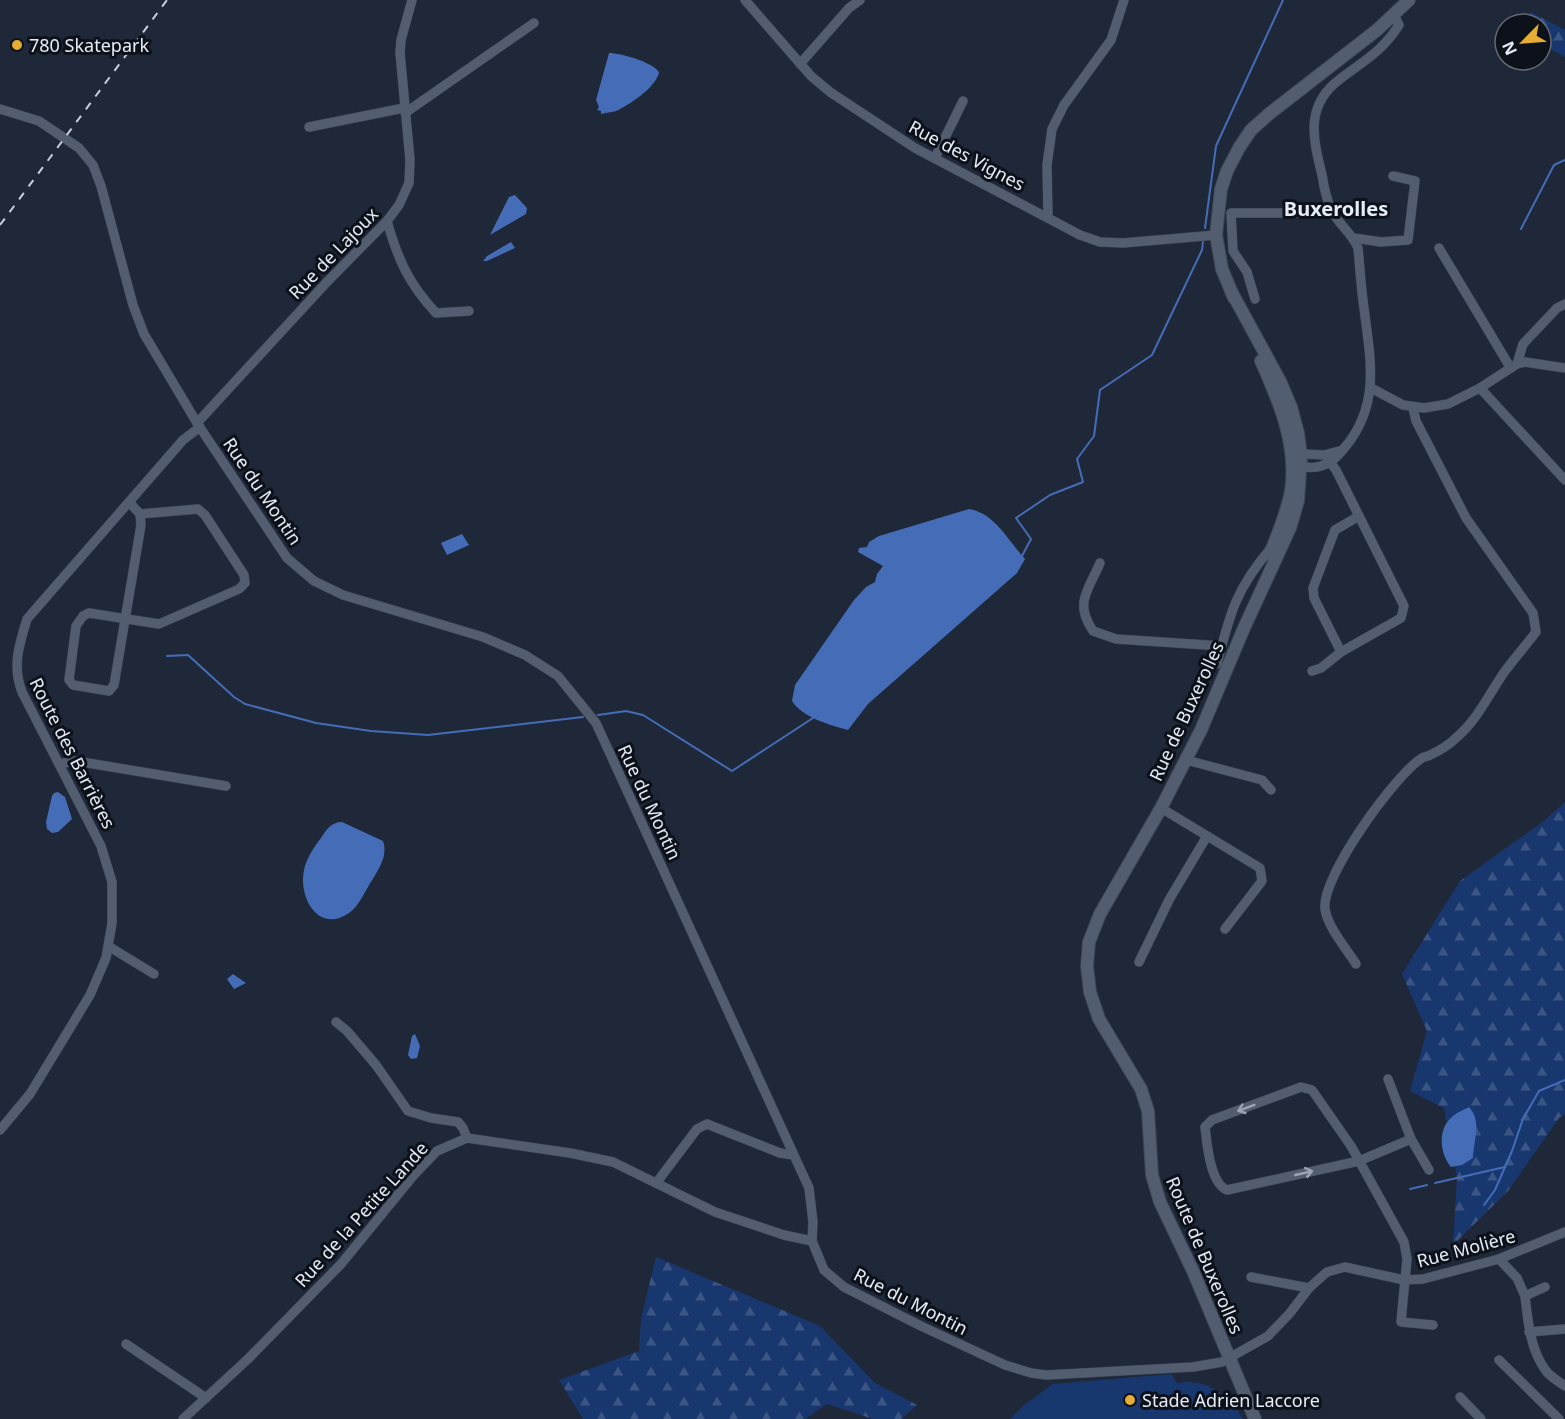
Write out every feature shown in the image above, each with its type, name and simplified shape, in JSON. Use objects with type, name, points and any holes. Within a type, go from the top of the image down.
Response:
[{"type":"street","name":"Rue de Lajoux","points":[[198,425],[310,300],[387,221],[399,205],[409,183],[410,160],[400,53],[412,0]]},
{"type":"street","name":"Rue des Vignes","points":[[745,0],[800,64],[830,92],[915,148],[1080,235],[1100,242],[1123,243],[1216,235]]},
{"type":"street","points":[[800,64],[849,8],[860,0]]},
{"type":"street","points":[[1048,217],[1047,165],[1052,129],[1064,105],[1111,40],[1124,0]]},
{"type":"street","name":"Rue de Buxerolles","points":[[1161,808],[1186,760],[1290,528],[1298,501],[1298,434],[1294,416],[1280,381],[1231,291],[1222,269],[1216,235],[1217,212],[1227,171],[1251,130],[1269,114],[1396,20],[1409,0]]},
{"type":"street","points":[[1343,450],[1324,455],[1305,454],[1298,461],[1309,468],[1330,462],[1343,450],[1363,417],[1371,388],[1371,362],[1358,249],[1354,238],[1330,208],[1315,145],[1313,126],[1323,97],[1334,85],[1374,56],[1390,39],[1396,20]]},
{"type":"street","points":[[309,127],[404,111],[534,23]]},
{"type":"street","points":[[935,158],[963,101]]},
{"type":"street","name":"Rue du Montin","points":[[0,109],[39,121],[79,147],[93,165],[101,186],[133,305],[144,334],[198,425],[282,551],[314,581],[343,595],[483,637],[525,655],[558,676],[596,723],[809,1188],[813,1222],[812,1240],[824,1270],[844,1287],[921,1326],[1021,1371],[1062,1375],[1193,1367],[1230,1359]]},
{"type":"street","points":[[1354,238],[1381,242],[1408,240],[1415,181],[1393,176]]},
{"type":"street","points":[[1255,300],[1247,272],[1233,251],[1231,213],[1313,213],[1330,208]]},
{"type":"street","points":[[387,221],[397,255],[420,296],[436,313],[469,311]]},
{"type":"street","points":[[1439,248],[1513,365]]},
{"type":"street","points":[[1513,365],[1523,344],[1557,308],[1565,304]]},
{"type":"street","points":[[1371,388],[1413,408],[1438,407],[1480,388],[1513,365],[1525,362],[1565,368]]},
{"type":"street","points":[[1480,388],[1565,480]]},
{"type":"street","points":[[1356,964],[1332,926],[1325,910],[1327,893],[1340,864],[1356,837],[1398,780],[1422,757],[1431,755],[1457,738],[1481,710],[1505,672],[1536,632],[1533,613],[1466,518],[1416,421],[1413,408]]},
{"type":"street","name":"Route des Barrières","points":[[0,1130],[30,1094],[90,995],[106,958],[112,923],[112,882],[101,846],[19,684],[16,666],[18,647],[27,619],[198,425]]},
{"type":"street","name":"Rue de Buxerolles","points":[[1244,628],[1286,509],[1298,461]]},
{"type":"street","points":[[1312,671],[1321,668],[1341,652],[1401,618],[1404,606],[1330,462]]},
{"type":"street","points":[[129,502],[140,514],[141,525],[124,620],[114,686],[109,691],[73,686],[69,680],[73,647],[76,626],[83,616],[89,613],[124,620],[159,624],[239,589],[245,583],[244,575],[205,515],[198,509],[140,514]]},
{"type":"street","points":[[1341,652],[1314,598],[1313,588],[1335,530],[1359,516]]},
{"type":"street","points":[[1217,664],[1236,597],[1251,571],[1274,545]]},
{"type":"street","points":[[1100,563],[1082,604],[1085,619],[1093,631],[1116,639],[1222,646]]},
{"type":"street","points":[[1228,620],[1244,628]]},
{"type":"street","points":[[1186,760],[1262,780],[1271,790]]},
{"type":"street","points":[[59,764],[65,761],[76,761],[226,786]]},
{"type":"street","points":[[1161,808],[1260,868],[1262,880],[1225,929]]},
{"type":"street","name":"Route de Buxerolles","points":[[1161,808],[1100,914],[1089,942],[1087,966],[1090,992],[1099,1019],[1141,1089],[1148,1111],[1152,1175],[1160,1202],[1193,1271],[1255,1419]]},
{"type":"street","points":[[1139,962],[1169,900],[1207,836]]},
{"type":"street","points":[[108,946],[154,974]]},
{"type":"street","points":[[336,1022],[347,1031],[376,1065],[408,1111],[431,1118],[458,1122],[467,1138],[570,1153],[613,1162],[715,1212],[784,1235],[812,1240]]},
{"type":"street","points":[[1388,1079],[1411,1139],[1429,1170]]},
{"type":"street","points":[[1411,1139],[1359,1161],[1227,1191],[1221,1188],[1215,1180],[1205,1127],[1212,1120],[1300,1087],[1312,1090],[1351,1146],[1359,1161],[1404,1242],[1407,1258],[1401,1322],[1433,1325]]},
{"type":"street","points":[[657,1182],[697,1129],[707,1124],[780,1154],[794,1155]]},
{"type":"street","name":"Rue de la Petite Lande","points":[[183,1419],[249,1358],[341,1264],[412,1176],[437,1151],[467,1138]]},
{"type":"street","name":"Rue Molière","points":[[1230,1359],[1268,1336],[1309,1288],[1327,1272],[1345,1267],[1404,1280],[1423,1279],[1499,1259],[1563,1235]]},
{"type":"street","points":[[1499,1259],[1517,1278],[1525,1296],[1529,1332],[1547,1372],[1565,1386]]},
{"type":"street","points":[[1251,1276],[1309,1288]]},
{"type":"street","points":[[1525,1296],[1545,1287]]},
{"type":"street","points":[[1529,1332],[1565,1329]]},
{"type":"street","points":[[126,1344],[206,1398]]},
{"type":"street","points":[[1499,1360],[1560,1419]]},
{"type":"street","points":[[1460,1397],[1481,1419]]},
{"type":"green space","points":[[1553,24],[1565,30],[1565,57],[1553,50]]},
{"type":"green space","points":[[1565,802],[1565,1114],[1559,1118],[1508,1191],[1453,1245],[1457,1177],[1444,1108],[1410,1091],[1427,1031],[1402,974],[1460,881],[1544,821]]},
{"type":"green space","points":[[656,1257],[820,1326],[875,1383],[917,1405],[901,1419],[873,1419],[827,1404],[805,1419],[583,1419],[559,1380],[639,1351],[641,1319]]},
{"type":"green space","name":"Stade Adrien Laccore","points":[[1171,1374],[1177,1383],[1198,1383],[1224,1395],[1243,1419],[1010,1419],[1024,1405],[1053,1384]]},
{"type":"shaded area","points":[[609,53],[636,59],[659,72],[654,83],[637,98],[618,110],[601,114],[601,111],[597,110],[599,107],[596,100]]},
{"type":"shaded area","points":[[515,195],[527,208],[526,214],[490,235],[509,197]]},
{"type":"shaded area","points":[[511,242],[515,248],[483,261],[487,256]]},
{"type":"shaded area","points":[[969,509],[994,522],[1025,559],[1017,573],[868,704],[848,730],[817,720],[797,707],[792,701],[795,685],[854,600],[866,587],[875,582],[883,566],[858,552],[859,548],[867,547],[869,542],[879,536]]},
{"type":"shaded area","points":[[462,534],[469,545],[447,555],[441,543]]},
{"type":"shaded area","points":[[58,792],[65,797],[72,819],[58,832],[52,833],[47,829],[46,822],[52,796]]},
{"type":"shaded area","points":[[342,822],[383,841],[384,853],[378,871],[355,908],[338,918],[328,919],[313,910],[308,901],[304,891],[304,870],[311,853],[327,829],[335,823]]},
{"type":"shaded area","points":[[233,974],[246,983],[234,989],[227,979]]},
{"type":"shaded area","points":[[415,1034],[420,1046],[417,1058],[411,1059],[408,1055],[412,1036]]},
{"type":"shaded area","points":[[1469,1107],[1476,1124],[1473,1158],[1462,1165],[1451,1167],[1444,1155],[1442,1135],[1444,1128],[1454,1116]]},
{"type":"waterway","points":[[1205,228],[1216,146],[1283,0]]},
{"type":"waterway","points":[[1521,229],[1554,165],[1565,160]]},
{"type":"waterway","points":[[1019,557],[1022,556],[1031,539],[1016,518],[1050,495],[1083,482],[1077,459],[1094,436],[1100,390],[1152,355],[1202,250],[1203,242]]},
{"type":"waterway","points":[[167,656],[188,655],[234,697],[245,704],[316,723],[371,731],[428,735],[583,717]]},
{"type":"waterway","points":[[598,715],[626,711],[643,715],[732,771],[816,716]]},
{"type":"waterway","points":[[1484,1205],[1495,1190],[1523,1119],[1539,1091],[1565,1080]]},
{"type":"waterway","points":[[1435,1183],[1505,1167]]},
{"type":"waterway","points":[[1410,1189],[1427,1185]]},
{"type":"railway","points":[[0,225],[167,0]]},
{"type":"place","name":"780 Skatepark","points":[[17,45]]},
{"type":"place","name":"Stade Adrien Laccore","points":[[1130,1400]]},
{"type":"district","name":"Buxerolles","points":[[1336,208]]}]
